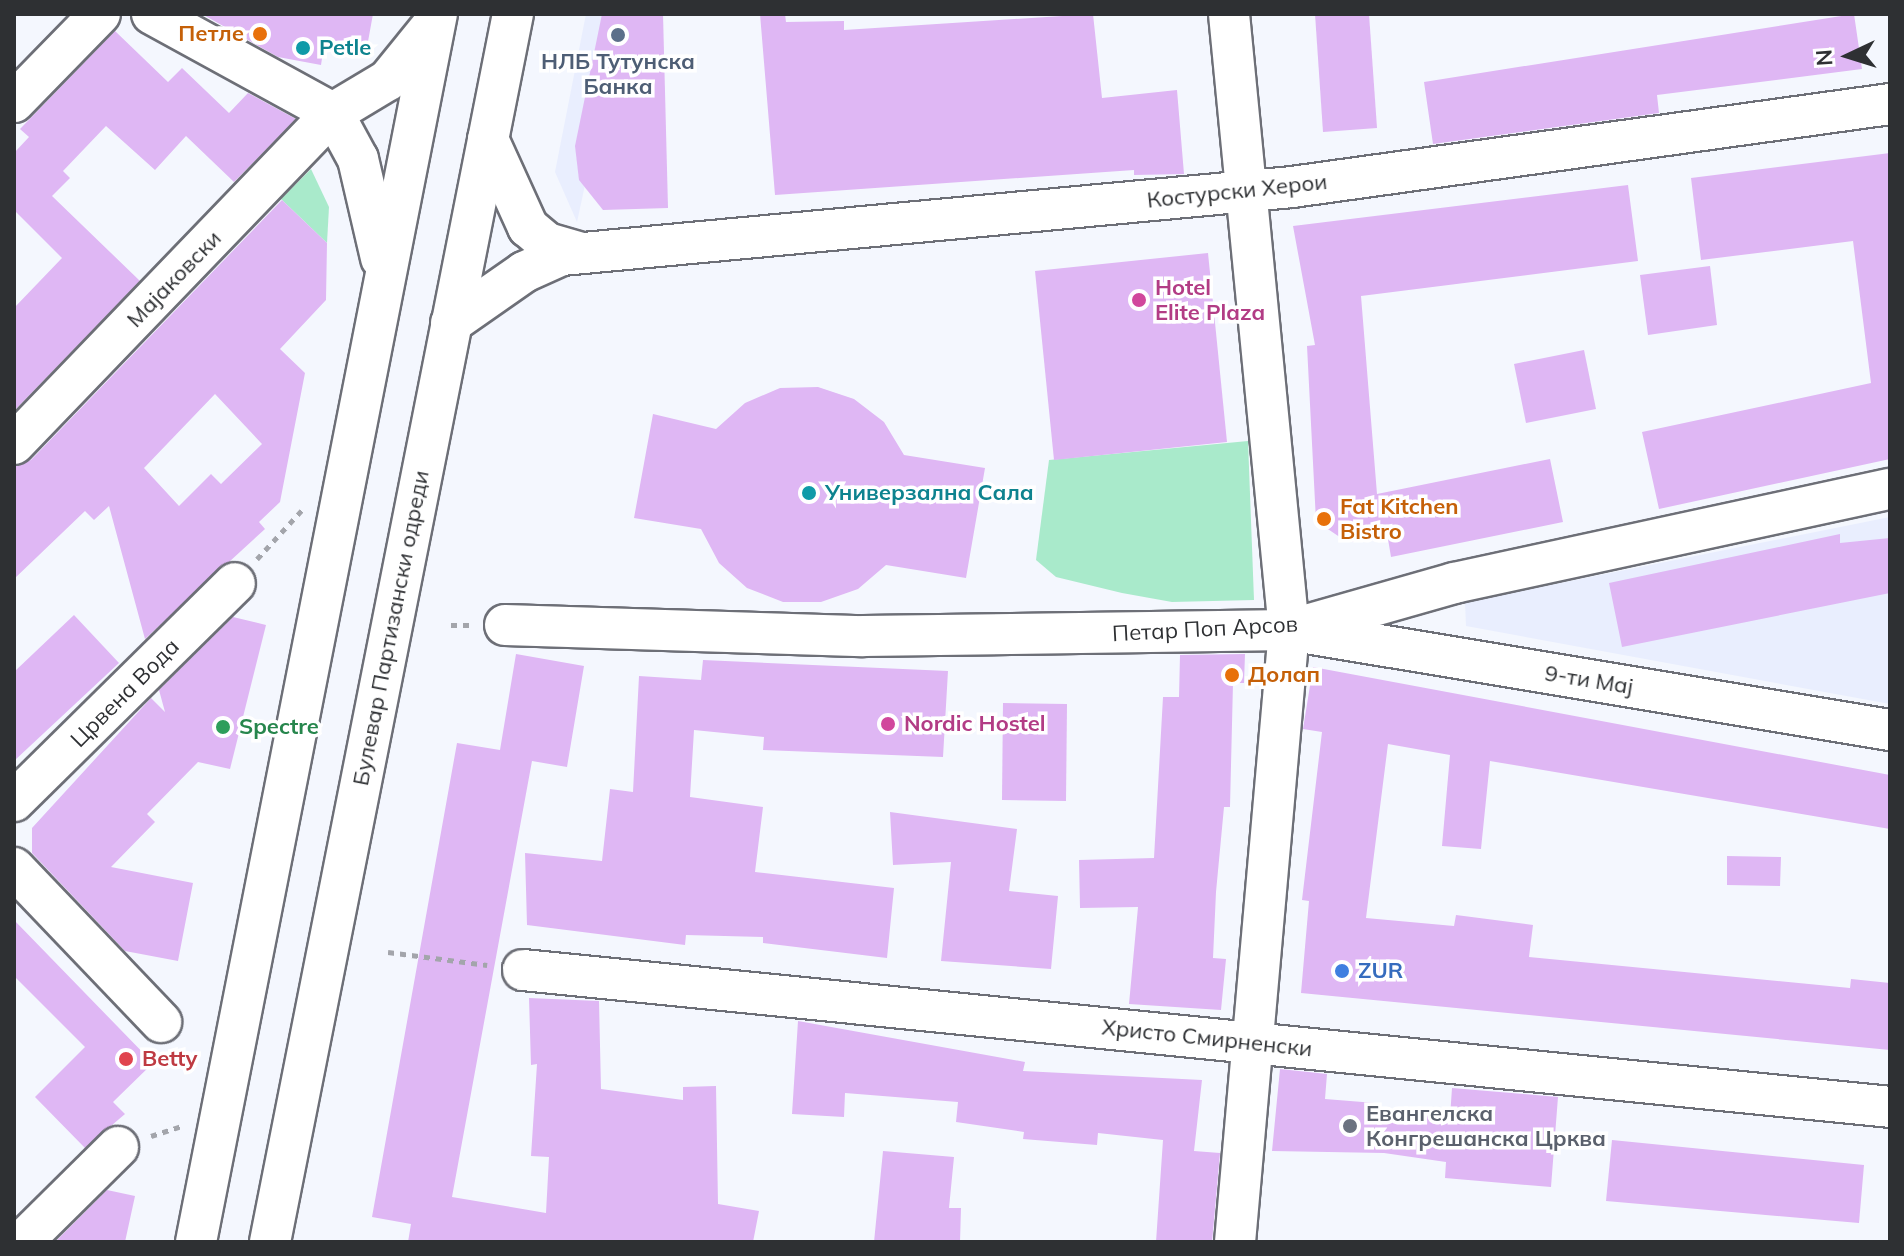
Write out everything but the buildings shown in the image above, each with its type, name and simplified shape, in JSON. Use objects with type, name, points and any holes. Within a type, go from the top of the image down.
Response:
[{"type":"street","points":[[14,102],[100,14]]},
{"type":"street","points":[[152,14],[333,113],[358,159],[384,281]]},
{"type":"street","name":"Булевар Партизански одреди","points":[[270,1242],[513,14]]},
{"type":"street","points":[[1229,14],[1289,630],[1235,1242]]},
{"type":"street","points":[[333,113],[388,80],[437,17]]},
{"type":"street","points":[[196,1242],[437,17]]},
{"type":"street","name":"Костурски Херои","points":[[451,323],[548,259],[581,253],[1245,191],[1890,104]]},
{"type":"street","name":"Мајаковски","points":[[14,444],[333,113]]},
{"type":"street","name":"Костурски Херои","points":[[488,139],[528,227],[547,243],[581,253]]},
{"type":"street","name":"Петар Поп Арсов","points":[[505,625],[863,636],[1289,630],[1454,583],[1890,489]]},
{"type":"street","name":"Црвена Вода","points":[[14,801],[235,583]]},
{"type":"street","name":"9-ти Мај","points":[[1289,630],[1890,730]]},
{"type":"street","points":[[14,868],[161,1022]]},
{"type":"street","name":"Христо Смирненски","points":[[523,970],[1890,1107]]},
{"type":"street","points":[[22,1242],[118,1147]]},
{"type":"path","points":[[235,583],[303,509]]},
{"type":"path","points":[[388,952],[523,970]]},
{"type":"shaded area","points":[[586,14],[622,14],[577,222],[555,172]]},
{"type":"shaded area","points":[[1890,517],[1890,704],[1466,626],[1465,602]]},
{"type":"green space","points":[[311,169],[329,207],[327,243],[281,199]]},
{"type":"green space","points":[[1248,441],[1254,600],[1172,602],[1122,593],[1056,577],[1036,560],[1049,460]]},
{"type":"place","name":"Петле","points":[[260,34]]},
{"type":"place","name":"НЛБ Тутунска Банка","points":[[618,35]]},
{"type":"place","name":"Petle","points":[[303,48]]},
{"type":"place","name":"Hotel Elite Plaza","points":[[1139,300]]},
{"type":"place","name":"Универзална Сала","points":[[809,493]]},
{"type":"place","name":"Fat Kitchen Bistro","points":[[1324,519]]},
{"type":"place","name":"Долап","points":[[1232,675]]},
{"type":"place","name":"Nordic Hostel","points":[[888,724]]},
{"type":"place","name":"Spectre","points":[[223,727]]},
{"type":"place","name":"ZUR","points":[[1342,971]]},
{"type":"place","name":"Betty","points":[[126,1059]]},
{"type":"place","name":"Евангелска Конгрешанска Црква","points":[[1350,1126]]}]
